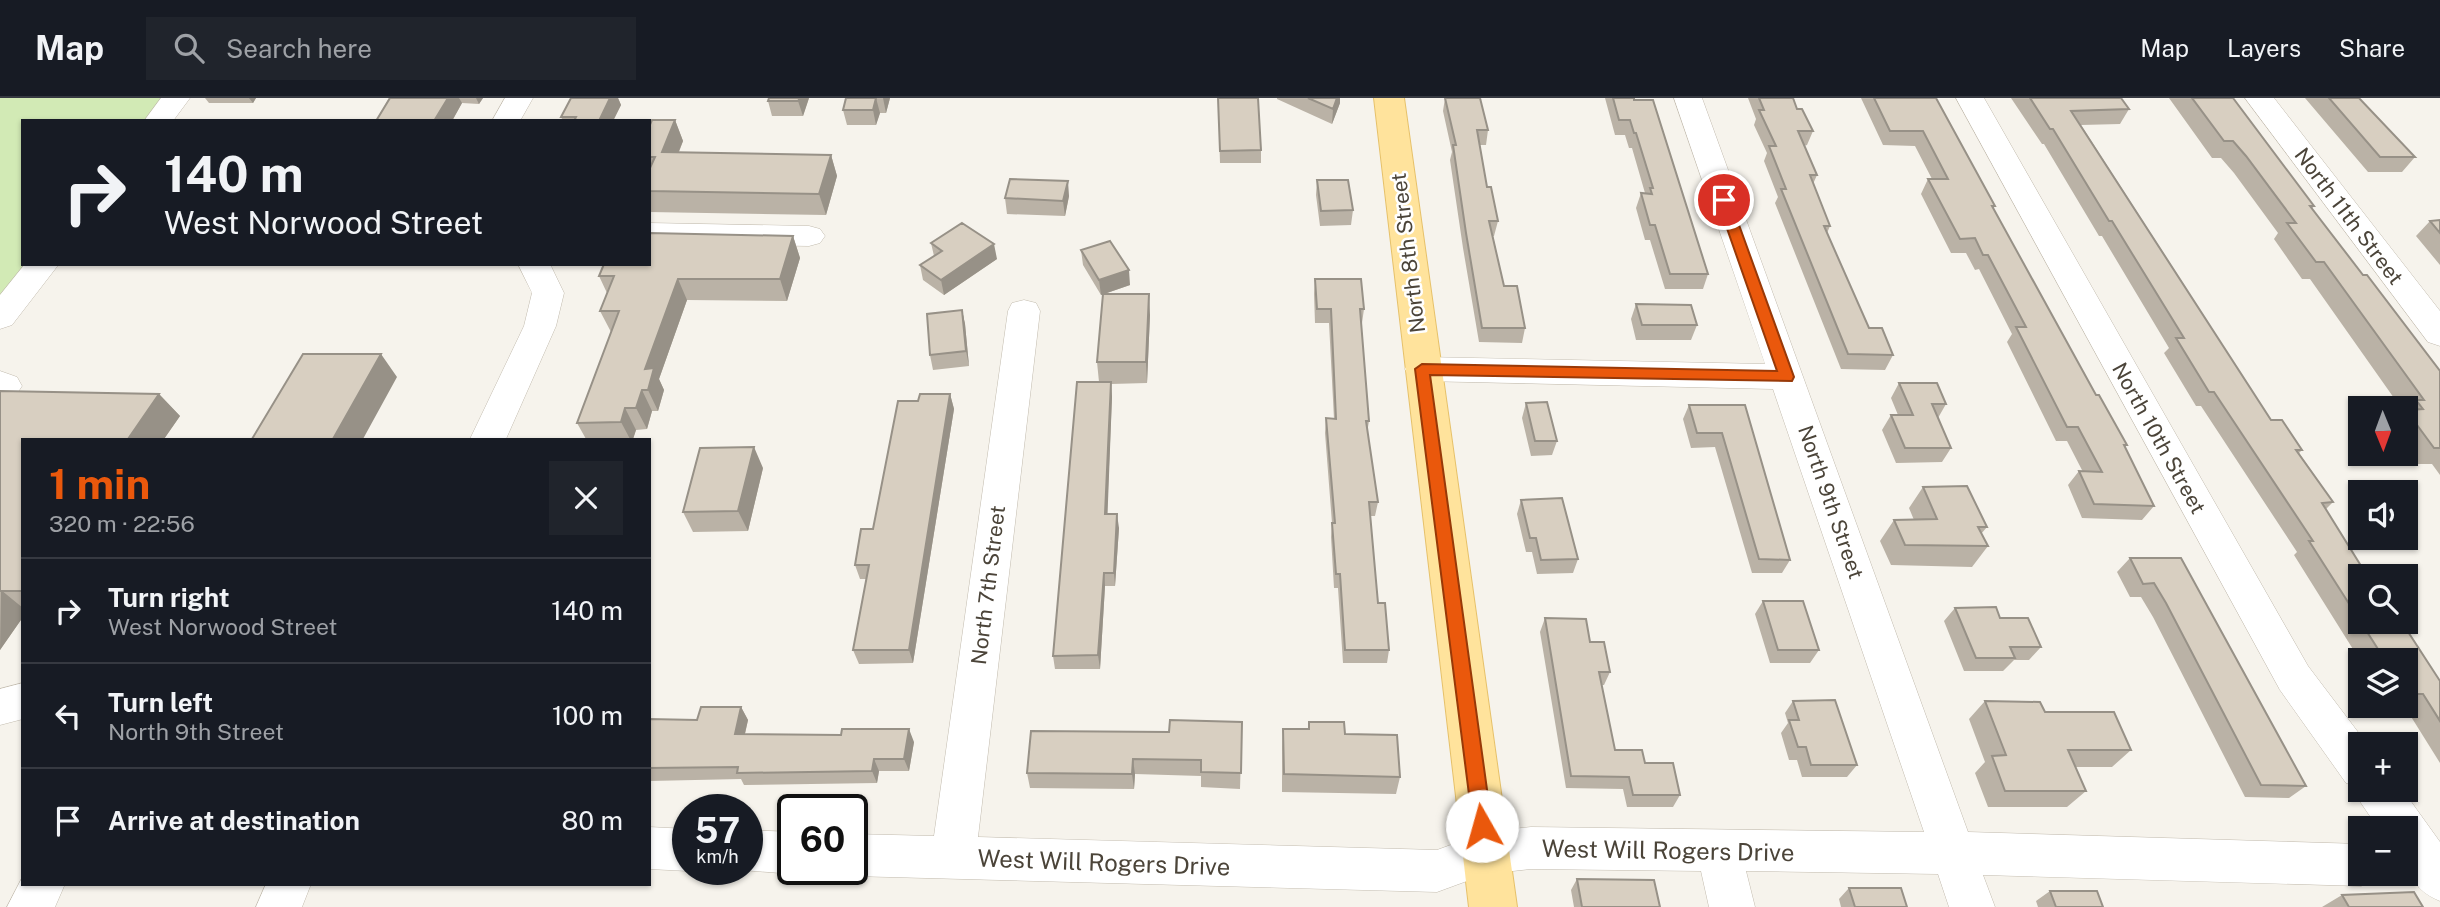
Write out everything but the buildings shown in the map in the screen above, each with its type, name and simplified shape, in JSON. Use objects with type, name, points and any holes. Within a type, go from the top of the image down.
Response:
[{"type":"main road","name":"North 8th Street","points":[[1389,98],[1493,907]]},
{"type":"street","points":[[160,119],[176,98]]},
{"type":"street","points":[[507,119],[519,98]]},
{"type":"street","name":"North 9th Street","points":[[1688,98],[1972,907]]},
{"type":"street","name":"North 10th Street","points":[[1970,98],[2294,678],[2348,751]]},
{"type":"street","name":"North 11th Street","points":[[2259,98],[2440,334]]},
{"type":"street","points":[[651,233],[809,236]]},
{"type":"street","points":[[0,317],[41,266]]},
{"type":"street","points":[[488,438],[540,326],[548,293],[535,266]]},
{"type":"street","name":"North 7th Street","points":[[953,858],[1024,311]]},
{"type":"street","points":[[1422,369],[1787,377]]},
{"type":"street","points":[[0,384],[5,386],[0,392]]},
{"type":"street","points":[[0,707],[21,702]]},
{"type":"street","points":[[651,848],[672,849]]},
{"type":"street","name":"West Will Rogers Drive","points":[[868,855],[1437,871],[1486,853],[1531,848],[1953,853],[2348,865]]},
{"type":"street","points":[[1718,850],[1732,907]]},
{"type":"street","points":[[2418,850],[2430,870]]},
{"type":"street","points":[[30,907],[42,886]]},
{"type":"street","points":[[279,907],[288,886]]},
{"type":"green space","points":[[0,98],[178,98],[161,119],[21,119],[21,266],[38,266],[0,315]]},
{"type":"route","points":[[1482,826],[1422,369],[1787,377],[1724,200]]}]
